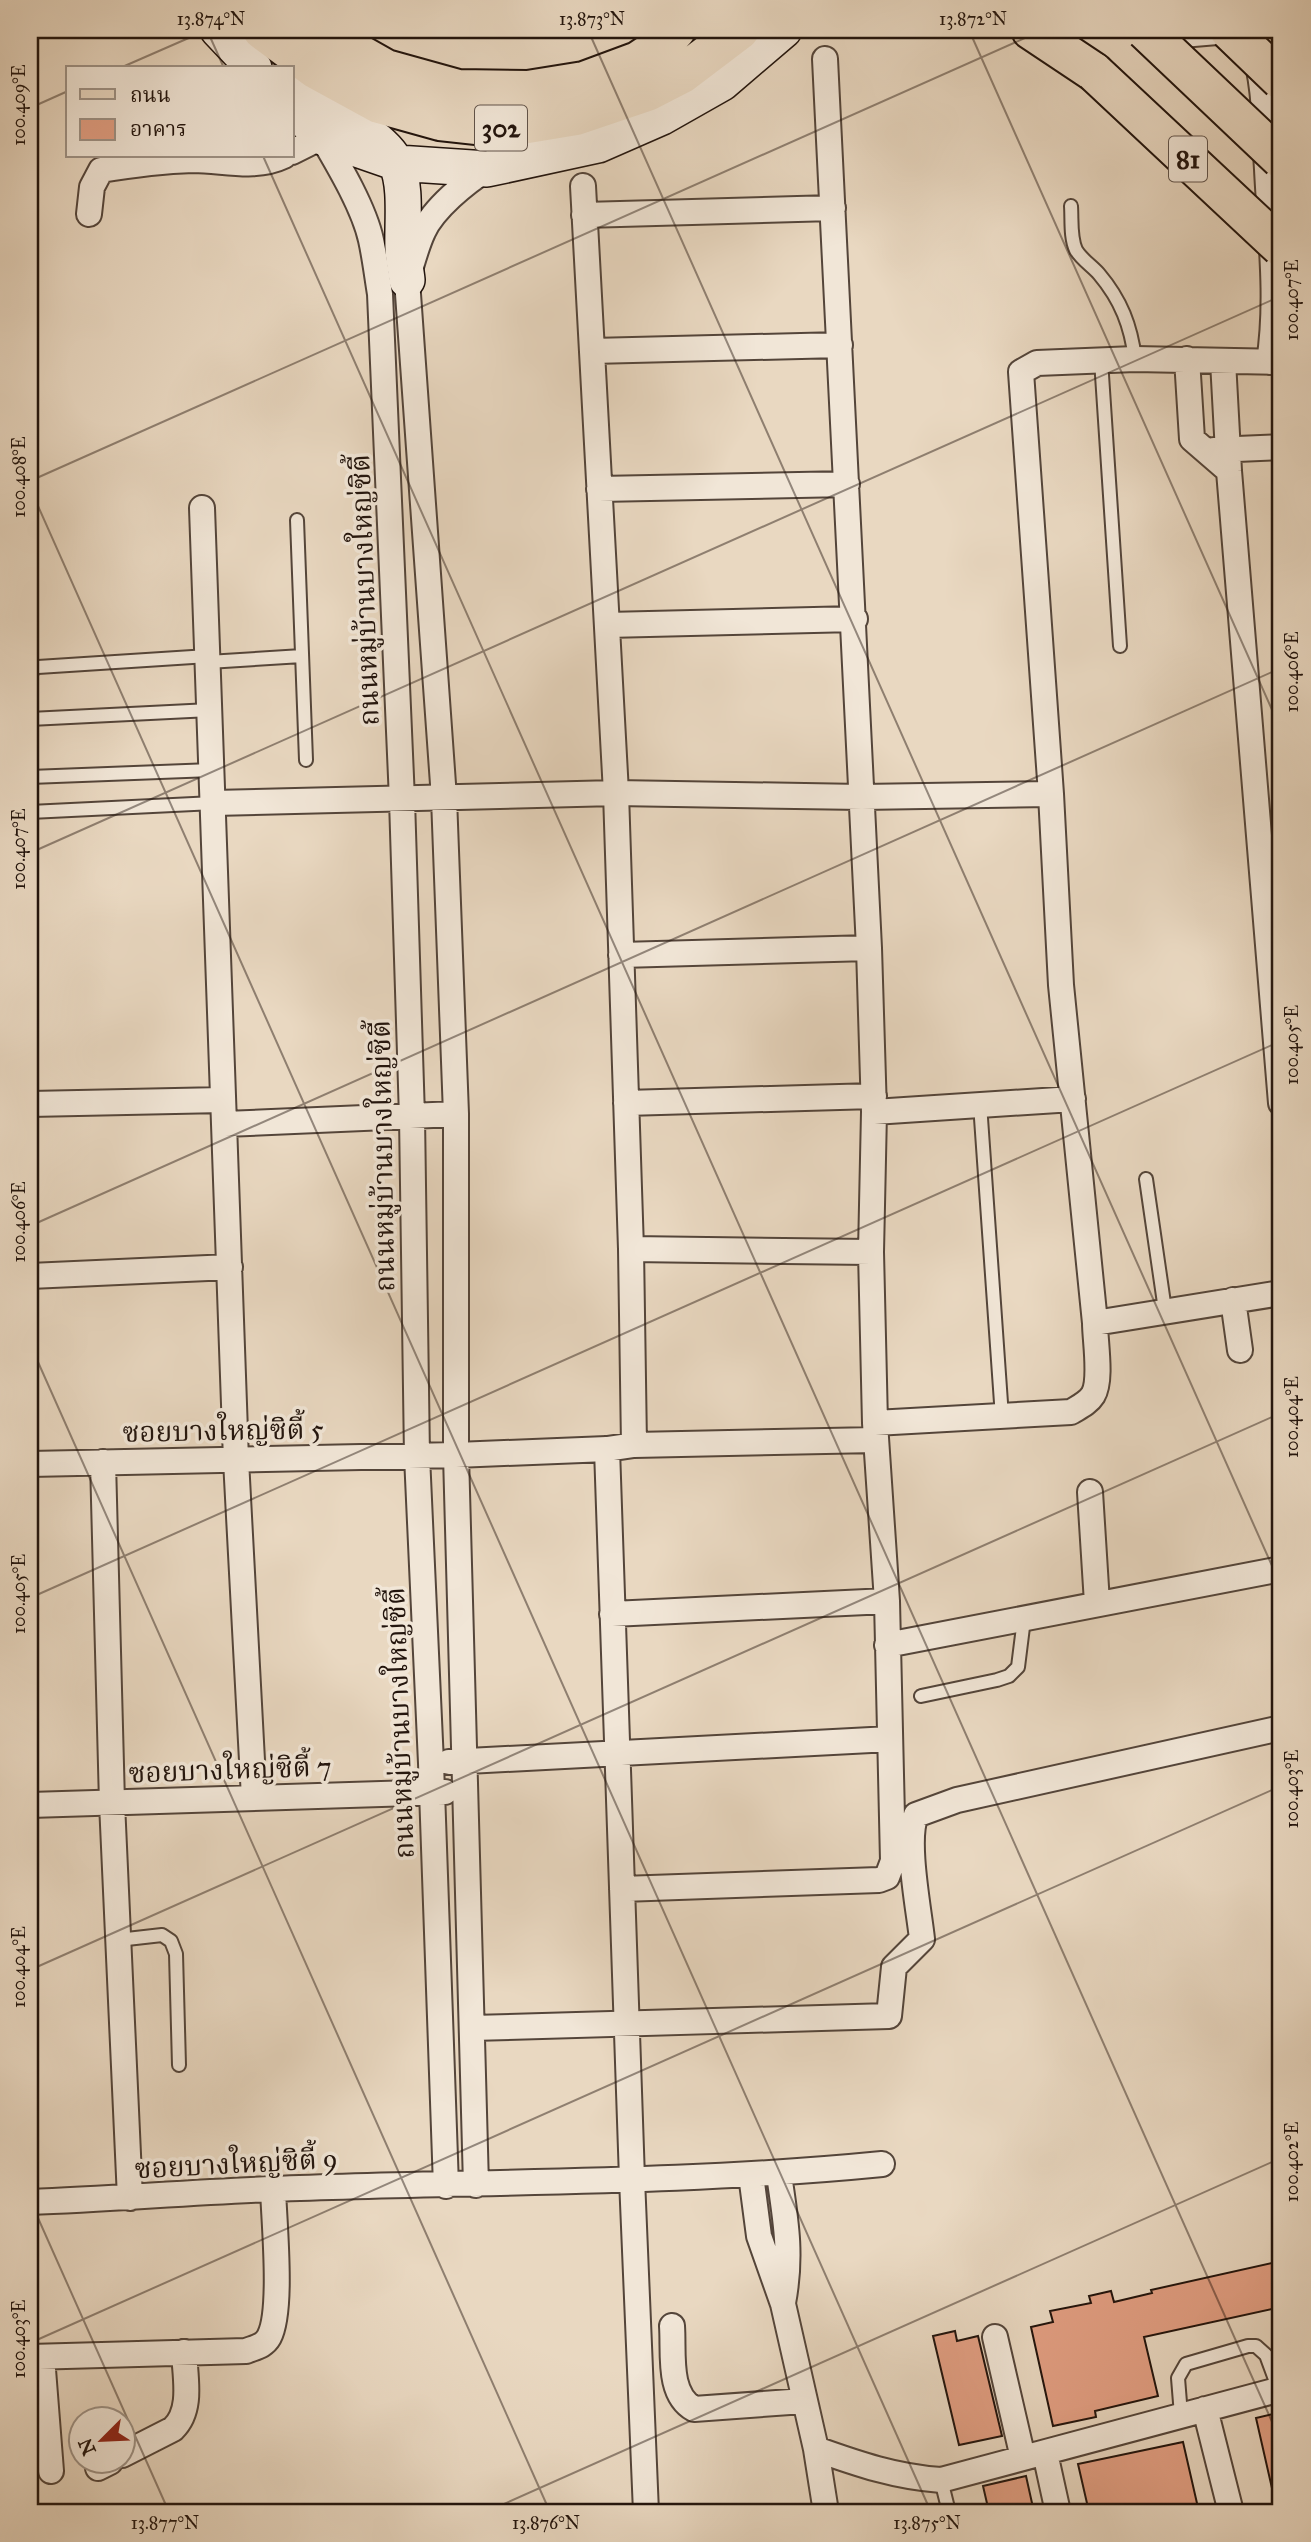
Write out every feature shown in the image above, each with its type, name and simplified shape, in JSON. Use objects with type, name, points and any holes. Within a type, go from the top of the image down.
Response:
[{"type":"main road","points":[[218,30],[255,55]]},
{"type":"main road","points":[[317,30],[386,69],[458,89],[528,90],[584,81],[638,61],[676,30]]},
{"type":"main road","name":"302","points":[[255,55],[315,69],[379,104],[440,121],[504,128],[576,116],[647,92],[682,74],[740,30]]},
{"type":"main road","points":[[294,113],[307,145],[397,163],[487,169],[598,145],[662,117],[722,83],[784,30]]},
{"type":"main road","name":"81","points":[[1031,30],[1094,72]]},
{"type":"main road","name":"81","points":[[1046,30],[1281,247]]},
{"type":"main road","points":[[1229,30],[1281,80]]},
{"type":"main road","name":"81","points":[[1142,34],[1281,159]]},
{"type":"main road","points":[[294,90],[367,134],[383,146],[397,163],[403,198],[403,250],[407,280]]},
{"type":"street","points":[[1101,360],[1275,362],[1272,342],[1272,255],[1262,90],[1253,46],[1246,33],[1241,30],[1142,34]]},
{"type":"street","points":[[622,1889],[878,1880],[887,1877],[893,1861],[887,1601],[876,1432],[872,1252],[874,1104],[869,948],[855,619],[825,59]]},
{"type":"street","name":"ถนนหมู่บ้านบางใหญ่ซิตี้","points":[[307,145],[339,166],[371,238],[380,293],[402,800],[412,1116],[418,1456],[446,2186]]},
{"type":"street","points":[[89,214],[92,187],[101,170],[194,160],[265,163],[279,158]]},
{"type":"street","points":[[476,2185],[456,1455],[456,1114],[444,798],[407,280],[423,231],[431,219],[470,179],[487,169]]},
{"type":"street","points":[[583,186],[616,793],[631,1249],[634,1444]]},
{"type":"street","points":[[584,215],[833,208]]},
{"type":"street","points":[[592,351],[840,345]]},
{"type":"street","points":[[1187,359],[1190,430],[1194,443],[1202,450],[1228,461],[1281,447]]},
{"type":"street","name":"ซอยบางใหญ่ซิตี้ 5","points":[[30,1464],[607,1449],[634,1444],[876,1432],[1071,1412],[1085,1403],[1094,1393],[1097,1378],[1095,1323],[1060,985],[1051,794],[1021,372],[1037,363],[1101,360]]},
{"type":"street","points":[[1223,361],[1228,461],[1281,1103]]},
{"type":"street","points":[[599,489],[848,484]]},
{"type":"street","points":[[202,508],[236,1460],[254,1798]]},
{"type":"street","points":[[607,625],[855,619]]},
{"type":"street","points":[[214,803],[616,793],[862,797],[1051,794]]},
{"type":"street","points":[[621,955],[869,948]]},
{"type":"street","points":[[626,1103],[980,1104],[1073,1099]]},
{"type":"street","points":[[30,1104],[224,1112],[412,1116],[456,1114]]},
{"type":"street","points":[[631,1249],[872,1252]]},
{"type":"street","points":[[30,1276],[230,1267]]},
{"type":"street","points":[[1095,1323],[1281,1293]]},
{"type":"street","points":[[1233,1300],[1240,1350]]},
{"type":"street","points":[[607,1449],[646,2512]]},
{"type":"street","points":[[103,1462],[112,1803],[130,2198]]},
{"type":"street","points":[[1090,1492],[1097,1603]]},
{"type":"street","points":[[887,1645],[1281,1569]]},
{"type":"street","points":[[612,1614],[887,1601]]},
{"type":"street","points":[[472,2028],[889,2016],[894,1967],[922,1939],[913,1847],[912,1825],[916,1815],[957,1800],[1281,1728]]},
{"type":"street","points":[[431,1763],[890,1739]]},
{"type":"street","name":"ซอยบางใหญ่ซิตี้ 7","points":[[30,1805],[465,1792]]},
{"type":"street","name":"ซอยบางใหญ่ซิตี้ 9","points":[[30,2202],[273,2189],[779,2175],[882,2164]]},
{"type":"street","points":[[751,2175],[759,2236],[783,2304],[816,2449],[826,2512]]},
{"type":"street","points":[[779,2175],[788,2235],[789,2272],[783,2304]]},
{"type":"street","points":[[51,2471],[36,2357],[246,2351],[262,2345],[268,2338],[276,2303],[273,2189]]},
{"type":"street","points":[[672,2326],[675,2382],[684,2404],[694,2409],[804,2401]]},
{"type":"street","points":[[995,2337],[1034,2456],[1058,2512]]},
{"type":"street","points":[[136,2448],[173,2429],[179,2423],[186,2407],[184,2352]]},
{"type":"street","points":[[816,2449],[883,2472],[909,2478],[941,2480],[1280,2389]]},
{"type":"street","points":[[1193,2412],[1231,2512]]},
{"type":"lane","points":[[1070,206],[1073,242],[1078,253],[1097,272],[1118,302],[1131,330],[1135,359]]},
{"type":"lane","points":[[1101,360],[1120,646]]},
{"type":"lane","points":[[297,520],[306,760]]},
{"type":"lane","points":[[30,671],[38,667],[302,656]]},
{"type":"lane","points":[[30,719],[210,710]]},
{"type":"lane","points":[[30,777],[212,770]]},
{"type":"lane","points":[[30,812],[214,803]]},
{"type":"lane","points":[[980,1104],[1002,1417]]},
{"type":"lane","points":[[1146,1179],[1166,1310]]},
{"type":"lane","points":[[921,1696],[1009,1676],[1018,1667],[1024,1619]]},
{"type":"lane","points":[[118,1940],[162,1936],[171,1941],[176,1954],[178,2065]]},
{"type":"lane","points":[[1193,2412],[1178,2378],[1186,2364],[1248,2346],[1256,2346],[1266,2355],[1280,2389]]},
{"type":"lane","points":[[941,2480],[949,2512]]},
{"type":"building","points":[[1281,2261],[1281,2307],[1144,2337],[1158,2396],[1095,2411],[1096,2417],[1053,2426],[1031,2327],[1053,2322],[1050,2311],[1091,2303],[1089,2296],[1111,2291],[1114,2302],[1152,2293],[1151,2290]]},
{"type":"building","points":[[955,2331],[957,2341],[978,2336],[1002,2436],[959,2445],[933,2336]]},
{"type":"building","points":[[1281,2412],[1281,2496],[1274,2497],[1256,2418]]},
{"type":"building","points":[[1183,2442],[1199,2512],[1089,2512],[1078,2464]]},
{"type":"building","points":[[1026,2476],[1034,2512],[989,2512],[983,2486]]}]
